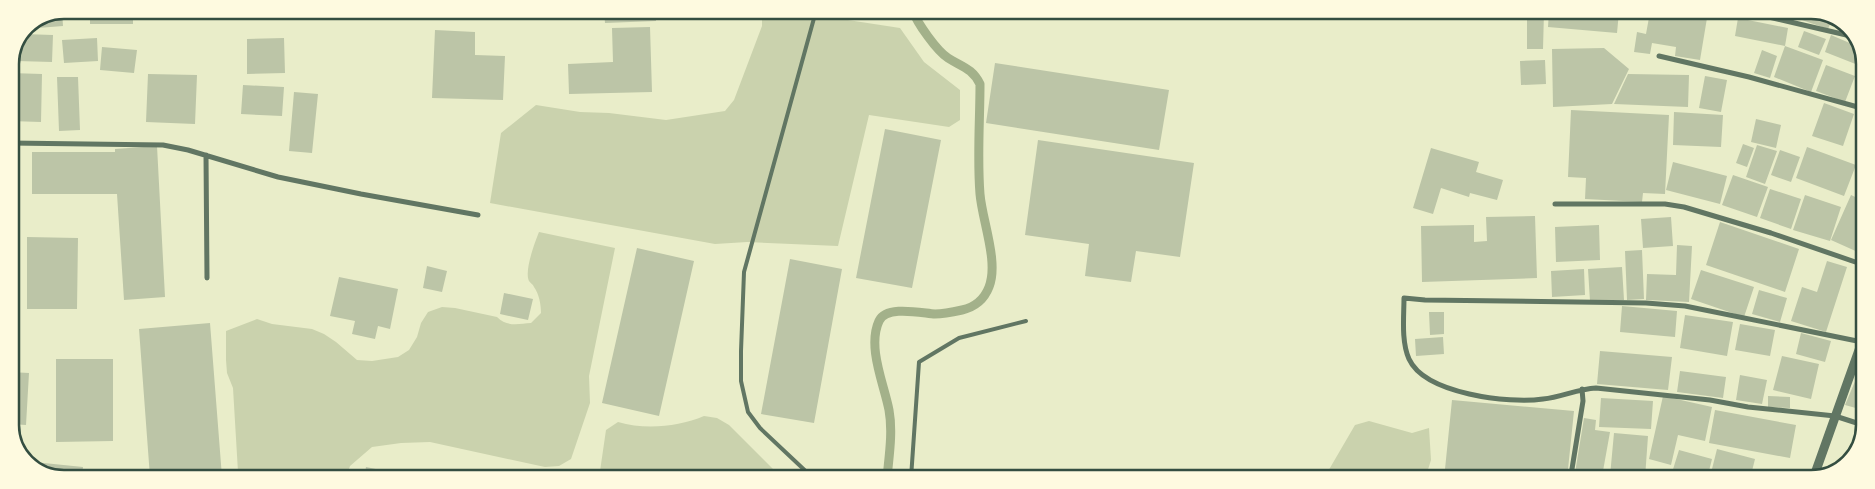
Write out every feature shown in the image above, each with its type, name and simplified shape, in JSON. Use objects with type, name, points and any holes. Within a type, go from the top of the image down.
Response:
[{"type":"street","points":[[1777,19],[1846,35]]},
{"type":"street","points":[[1659,56],[1748,76],[1856,106]]},
{"type":"street","points":[[19,143],[150,144],[188,150],[278,177],[478,216]]},
{"type":"street","points":[[206,155],[207,278]]},
{"type":"street","points":[[1555,204],[1665,204],[1684,207],[1771,233],[1856,262]]},
{"type":"street","points":[[1856,338],[1685,306],[1646,303],[1424,300],[1404,298],[1405,340],[1408,356],[1421,374],[1457,391],[1478,396],[1541,400],[1556,398],[1582,388],[1596,388],[1835,416],[1856,423]]},
{"type":"street","points":[[1816,469],[1856,358]]},
{"type":"street","points":[[1573,470],[1583,401],[1582,388]]},
{"type":"lane","points":[[805,470],[760,428],[748,412],[741,381],[741,352],[744,272],[814,19]]},
{"type":"lane","points":[[911,470],[919,362],[959,338],[1026,321]]},
{"type":"green space","points":[[762,19],[847,19],[900,28],[924,62],[960,90],[960,120],[949,127],[869,115],[838,246],[747,242],[715,244],[490,203],[501,133],[536,105],[580,112],[609,113],[666,120],[725,111],[734,100],[762,26]]},
{"type":"green space","points":[[539,232],[615,248],[589,376],[590,403],[571,459],[559,466],[545,467],[430,442],[372,447],[350,466],[349,470],[238,470],[233,388],[227,373],[226,331],[257,319],[272,324],[312,329],[336,342],[357,360],[372,361],[398,357],[409,350],[428,312],[442,307],[497,317],[509,324],[531,323],[541,313],[538,296],[528,276],[531,256]]},
{"type":"green space","points":[[704,416],[717,418],[729,425],[774,470],[600,470],[606,430],[618,422],[650,427],[694,420]]},
{"type":"green space","points":[[1369,421],[1412,433],[1429,428],[1431,460],[1428,470],[1329,470],[1355,425]]},
{"type":"building","points":[[63,19],[63,26],[37,28],[47,22]]},
{"type":"building","points":[[90,19],[133,19],[133,24],[90,24]]},
{"type":"building","points":[[605,19],[656,19],[656,21],[605,23]]},
{"type":"building","points":[[1527,19],[1544,19],[1543,49],[1527,49]]},
{"type":"building","points":[[1548,19],[1618,19],[1617,33],[1548,27]]},
{"type":"building","points":[[1649,19],[1707,19],[1700,60],[1675,56],[1676,47],[1652,43],[1650,54],[1634,52],[1637,32],[1646,34]]},
{"type":"building","points":[[1738,19],[1788,28],[1785,46],[1735,36]]},
{"type":"building","points":[[1784,19],[1794,19],[1793,22]]},
{"type":"building","points":[[1799,19],[1828,22],[1830,23],[1828,29]]},
{"type":"building","points":[[650,27],[652,92],[569,94],[568,64],[613,62],[612,28]]},
{"type":"building","points":[[435,30],[475,32],[475,55],[505,56],[503,100],[432,98]]},
{"type":"building","points":[[1804,31],[1826,39],[1819,55],[1798,47]]},
{"type":"building","points":[[30,34],[53,35],[52,62],[19,61],[22,47]]},
{"type":"building","points":[[1831,35],[1851,44],[1855,52],[1856,64],[1825,52]]},
{"type":"building","points":[[97,38],[98,61],[64,63],[62,40]]},
{"type":"building","points":[[284,38],[285,73],[247,74],[247,39]]},
{"type":"building","points":[[1785,46],[1823,60],[1811,92],[1774,77]]},
{"type":"building","points":[[102,47],[137,50],[134,73],[100,70]]},
{"type":"building","points":[[1604,48],[1629,69],[1612,104],[1553,107],[1552,49]]},
{"type":"building","points":[[1762,50],[1777,56],[1770,78],[1754,73]]},
{"type":"building","points":[[1545,60],[1546,84],[1521,85],[1520,61]]},
{"type":"building","points":[[995,63],[1169,90],[1159,150],[986,123]]},
{"type":"building","points":[[1826,65],[1855,76],[1845,102],[1816,91]]},
{"type":"building","points":[[19,73],[42,74],[41,122],[19,121]]},
{"type":"building","points":[[148,74],[197,75],[195,124],[146,122]]},
{"type":"building","points":[[1628,74],[1689,75],[1688,107],[1614,104]]},
{"type":"building","points":[[1705,76],[1727,80],[1721,112],[1699,108]]},
{"type":"building","points":[[57,77],[78,77],[80,130],[59,131]]},
{"type":"building","points":[[243,85],[284,87],[282,116],[241,114]]},
{"type":"building","points":[[294,92],[318,94],[312,153],[289,151]]},
{"type":"building","points":[[1824,103],[1854,114],[1843,146],[1812,136]]},
{"type":"building","points":[[1571,110],[1669,115],[1665,194],[1643,193],[1642,202],[1585,199],[1586,178],[1568,177]]},
{"type":"building","points":[[1674,112],[1723,115],[1721,147],[1673,145]]},
{"type":"building","points":[[1756,119],[1781,125],[1776,148],[1751,142]]},
{"type":"building","points":[[885,129],[941,140],[912,288],[856,278]]},
{"type":"building","points":[[1038,140],[1194,163],[1180,257],[1136,251],[1131,282],[1085,276],[1089,244],[1025,235]]},
{"type":"building","points":[[1743,144],[1754,148],[1747,167],[1736,163]]},
{"type":"building","points":[[1757,145],[1777,151],[1765,184],[1746,177]]},
{"type":"building","points":[[157,146],[165,297],[124,300],[117,194],[32,194],[32,152],[115,152],[115,149]]},
{"type":"building","points":[[1807,147],[1856,165],[1844,196],[1796,178]]},
{"type":"building","points":[[1431,148],[1479,162],[1476,172],[1503,180],[1497,200],[1470,193],[1469,197],[1441,188],[1433,214],[1413,208]]},
{"type":"building","points":[[1780,150],[1800,157],[1791,182],[1771,175]]},
{"type":"building","points":[[1673,162],[1727,176],[1720,204],[1666,190]]},
{"type":"building","points":[[1733,175],[1768,187],[1757,217],[1722,205]]},
{"type":"building","points":[[1770,189],[1801,199],[1791,229],[1760,218]]},
{"type":"building","points":[[1805,195],[1841,207],[1830,241],[1793,230]]},
{"type":"building","points":[[1851,195],[1856,197],[1856,251],[1831,240]]},
{"type":"building","points":[[1535,216],[1537,278],[1422,282],[1421,226],[1474,225],[1474,242],[1487,241],[1486,217]]},
{"type":"building","points":[[1671,217],[1673,246],[1643,248],[1641,219]]},
{"type":"building","points":[[1720,222],[1799,249],[1785,292],[1706,265]]},
{"type":"building","points":[[1599,225],[1600,260],[1556,262],[1555,227]]},
{"type":"building","points":[[27,237],[78,238],[77,309],[27,309]]},
{"type":"building","points":[[1677,245],[1692,246],[1689,302],[1646,300],[1647,274],[1676,275]]},
{"type":"building","points":[[637,248],[694,261],[659,416],[602,403]]},
{"type":"building","points":[[1642,250],[1644,299],[1627,300],[1625,251]]},
{"type":"building","points":[[790,259],[842,269],[814,423],[761,414]]},
{"type":"building","points":[[1827,261],[1847,267],[1826,332],[1791,321],[1802,287],[1817,292]]},
{"type":"building","points":[[427,266],[447,271],[442,292],[423,288]]},
{"type":"building","points":[[1622,267],[1624,300],[1590,301],[1588,269]]},
{"type":"building","points":[[1584,269],[1585,295],[1552,297],[1551,271]]},
{"type":"building","points":[[1701,270],[1754,287],[1744,317],[1691,299]]},
{"type":"building","points":[[339,277],[398,289],[390,329],[378,326],[375,339],[352,334],[355,321],[330,316]]},
{"type":"building","points":[[1759,290],[1787,298],[1780,322],[1752,314]]},
{"type":"building","points":[[504,293],[533,299],[528,320],[500,314]]},
{"type":"building","points":[[1622,306],[1677,311],[1675,337],[1620,332]]},
{"type":"building","points":[[1429,312],[1444,312],[1444,334],[1430,335]]},
{"type":"building","points":[[1685,315],[1733,322],[1727,356],[1680,348]]},
{"type":"building","points":[[210,323],[221,470],[149,470],[139,329]]},
{"type":"building","points":[[1740,324],[1775,330],[1770,356],[1735,350]]},
{"type":"building","points":[[1801,333],[1831,341],[1825,362],[1796,354]]},
{"type":"building","points":[[1443,337],[1444,354],[1416,356],[1415,339]]},
{"type":"building","points":[[1600,351],[1672,357],[1668,390],[1597,384]]},
{"type":"building","points":[[1782,356],[1819,364],[1811,399],[1773,390]]},
{"type":"building","points":[[56,359],[113,359],[113,441],[56,442]]},
{"type":"building","points":[[1680,371],[1726,377],[1723,398],[1677,392]]},
{"type":"building","points":[[19,372],[29,373],[26,425],[19,425]]},
{"type":"building","points":[[1740,375],[1767,380],[1762,404],[1736,400]]},
{"type":"building","points":[[1856,379],[1856,408],[1845,405]]},
{"type":"building","points":[[1663,396],[1712,407],[1705,441],[1678,435],[1671,465],[1649,459]]},
{"type":"building","points":[[1768,396],[1790,397],[1790,408],[1768,407]]},
{"type":"building","points":[[1601,398],[1653,401],[1651,429],[1599,427]]},
{"type":"building","points":[[1452,400],[1574,411],[1568,470],[1445,470]]},
{"type":"building","points":[[1715,410],[1796,425],[1790,458],[1709,443]]},
{"type":"building","points":[[1584,418],[1596,420],[1595,430],[1610,432],[1603,470],[1575,470]]},
{"type":"building","points":[[1614,433],[1648,436],[1646,470],[1611,470]]},
{"type":"building","points":[[1717,449],[1755,459],[1752,470],[1712,470]]},
{"type":"building","points":[[1679,450],[1712,459],[1709,470],[1673,470]]},
{"type":"building","points":[[38,462],[83,467],[83,470],[64,470],[49,468]]},
{"type":"building","points":[[366,467],[381,470],[365,470]]},
{"type":"waterway","points":[[888,470],[891,427],[876,354],[875,342],[879,321],[883,316],[896,311],[938,314],[967,309],[979,302],[984,296],[992,277],[991,253],[981,204],[979,180],[980,84],[974,74],[948,58],[938,49],[917,19]]}]
